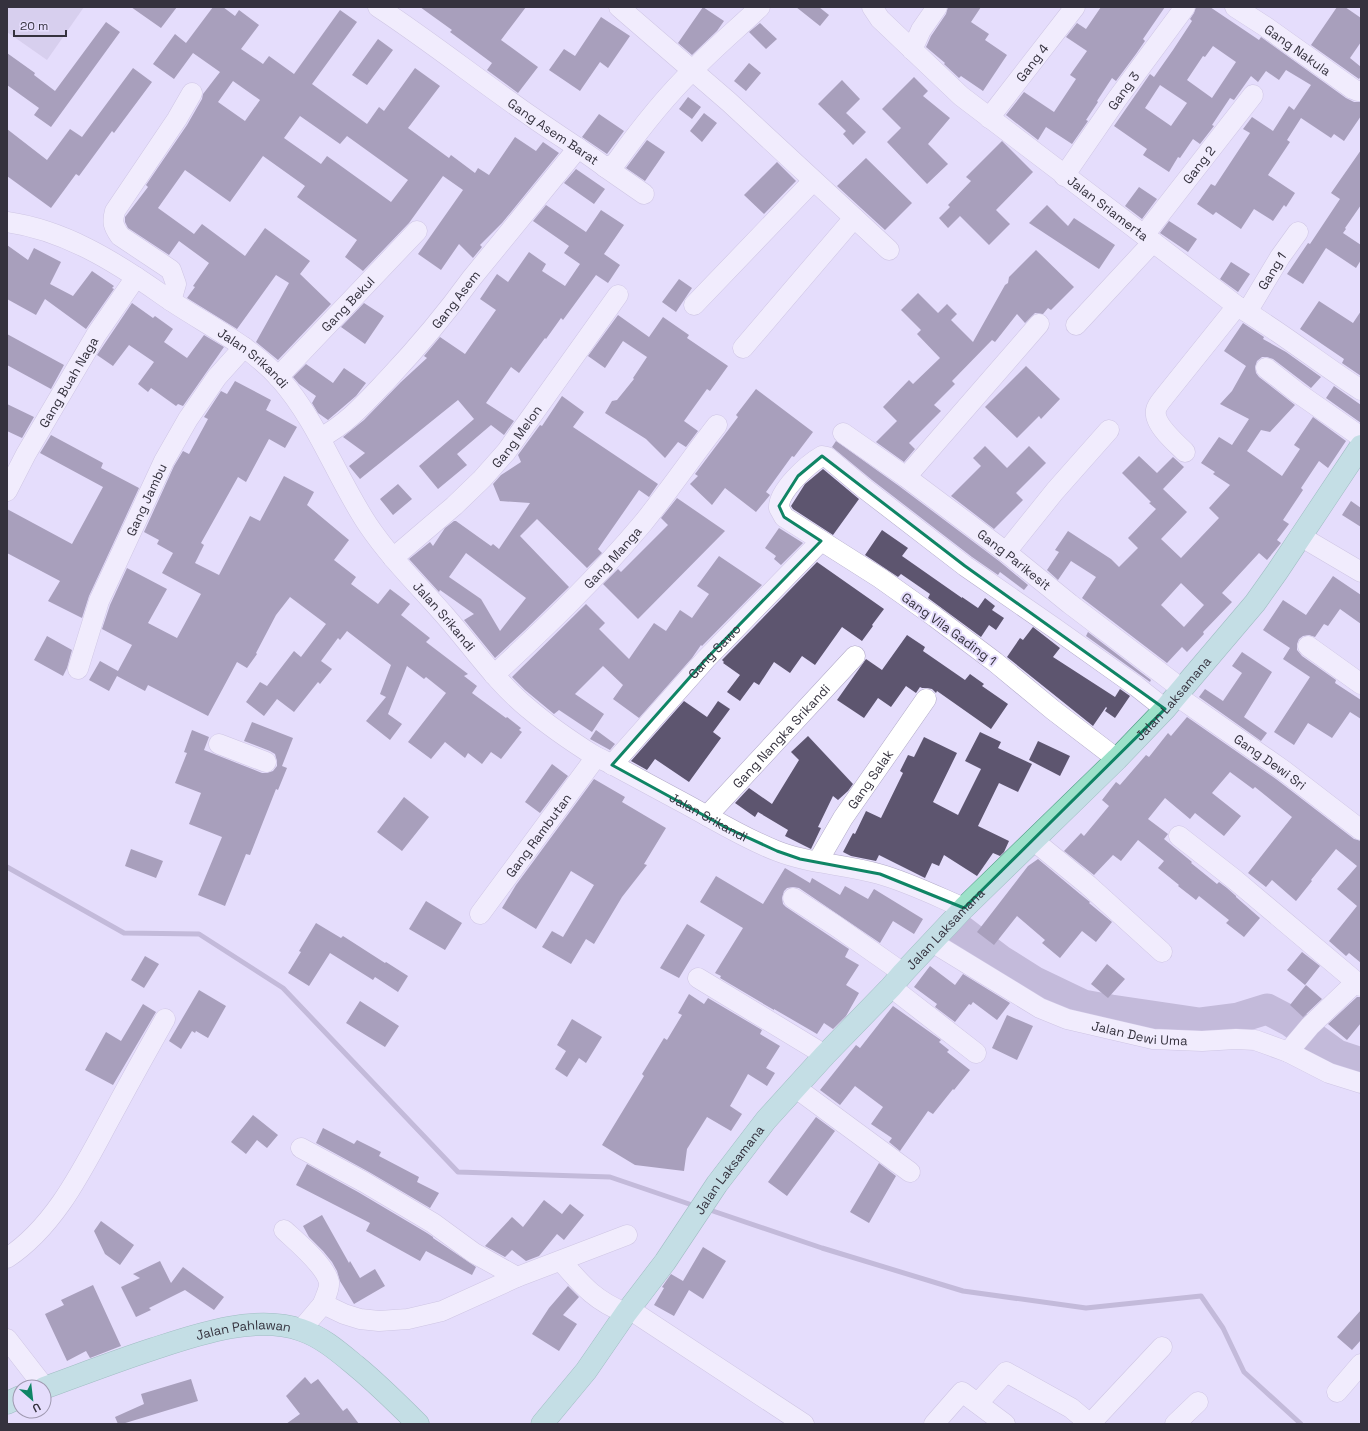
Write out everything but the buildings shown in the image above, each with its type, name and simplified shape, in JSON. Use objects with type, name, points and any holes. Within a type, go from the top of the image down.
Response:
[{"type":"main road","name":"Jalan Laksamana","points":[[542,1424],[586,1371],[628,1311],[665,1262],[717,1184],[766,1120],[825,1055],[964,908],[1117,758],[1175,698],[1255,603],[1361,446]]},
{"type":"main road","name":"Jalan Pahlawan","points":[[52,1385],[198,1334],[232,1327],[282,1325],[301,1330],[333,1347],[384,1390],[418,1424]]},
{"type":"street","name":"Gang Asem Barat","points":[[378,7],[605,167],[613,165],[617,161],[641,128],[692,70],[760,7]]},
{"type":"street","points":[[619,7],[729,102],[889,250]]},
{"type":"street","name":"Jalan Sriamerta","points":[[872,7],[880,19],[912,50],[961,96],[989,118],[1242,309],[1269,325],[1334,373],[1361,390]]},
{"type":"street","points":[[912,50],[921,30],[937,7]]},
{"type":"street","name":"Gang 4","points":[[989,118],[1075,7]]},
{"type":"street","name":"Gang 3","points":[[1064,176],[1117,99],[1185,7]]},
{"type":"street","name":"Gang Nakula","points":[[1235,7],[1266,27],[1353,89],[1361,91]]},
{"type":"street","points":[[171,301],[176,284],[171,270],[120,236],[115,229],[113,220],[115,211],[177,119],[192,93]]},
{"type":"street","name":"Gang 2","points":[[1076,325],[1148,239],[1253,95]]},
{"type":"street","name":"Gang Asem","points":[[320,438],[341,425],[357,411],[412,354],[578,148]]},
{"type":"street","points":[[605,167],[644,194]]},
{"type":"street","points":[[694,305],[813,181]]},
{"type":"street","points":[[742,348],[854,218]]},
{"type":"street","name":"Jalan Srikandi","points":[[7,222],[41,229],[101,255],[244,347],[261,360],[295,397],[320,438],[345,486],[368,525],[393,558],[450,621],[494,675],[527,707],[561,733],[604,761],[727,828],[777,851],[800,859],[818,861],[880,874],[923,890],[964,908]]},
{"type":"street","name":"Gang Bekul","points":[[278,377],[417,231]]},
{"type":"street","name":"Gang 1","points":[[1185,452],[1159,425],[1156,418],[1156,410],[1164,397],[1242,309],[1298,232]]},
{"type":"street","name":"Gang Buah Naga","points":[[7,490],[96,335],[136,277]]},
{"type":"street","name":"Gang Melon","points":[[393,558],[454,506],[482,479],[506,452],[618,295]]},
{"type":"street","points":[[906,476],[1039,324]]},
{"type":"street","name":"Gang Jambu","points":[[78,668],[99,601],[164,461],[188,418],[217,377],[244,347]]},
{"type":"street","points":[[1266,368],[1298,393],[1361,437]]},
{"type":"street","name":"Gang Manga","points":[[494,675],[552,621],[643,523],[682,474],[717,425]]},
{"type":"street","points":[[1006,552],[1055,491],[1109,430]]},
{"type":"street","name":"Gang Parikesit","points":[[844,433],[906,476],[1006,552],[1070,604],[1175,698]]},
{"type":"street","name":"Gang Vila Gading 1","points":[[1117,758],[1053,710],[995,662],[935,617],[880,578],[784,517],[779,506],[786,492],[798,476],[822,456],[827,458],[965,566],[1136,686],[1175,698]]},
{"type":"street","points":[[1300,536],[1361,572]]},
{"type":"street","name":"Gang Sawo","points":[[604,761],[821,541]]},
{"type":"street","points":[[1308,646],[1361,684]]},
{"type":"street","name":"Gang Nangka Srikandi","points":[[706,816],[855,656]]},
{"type":"street","name":"Gang Dewi Sri","points":[[1175,698],[1277,766],[1361,830]]},
{"type":"street","name":"Gang Salak","points":[[818,861],[843,818],[926,699]]},
{"type":"street","points":[[219,744],[266,762]]},
{"type":"street","name":"Gang Rambutan","points":[[480,914],[604,761]]},
{"type":"street","points":[[1179,836],[1234,879],[1359,984],[1299,1039]]},
{"type":"street","points":[[1033,840],[1088,885],[1162,952]]},
{"type":"street","points":[[793,898],[836,926],[976,1053]]},
{"type":"street","name":"Jalan Dewi Uma","points":[[932,942],[1040,1008],[1067,1019],[1153,1039],[1202,1041],[1236,1038],[1255,1040],[1299,1039],[1330,1073],[1361,1083]]},
{"type":"street","points":[[698,978],[825,1055]]},
{"type":"street","points":[[7,1258],[32,1237],[47,1222],[60,1205],[86,1162],[165,1019]]},
{"type":"street","points":[[796,1088],[910,1172]]},
{"type":"street","points":[[301,1148],[364,1182],[433,1223],[474,1253],[517,1277]]},
{"type":"street","points":[[284,1230],[319,1266],[329,1283],[323,1304],[301,1330]]},
{"type":"street","points":[[323,1304],[344,1314],[360,1319],[379,1322],[408,1319],[442,1311],[517,1277],[627,1235]]},
{"type":"street","points":[[561,1261],[590,1293],[613,1308],[628,1311],[804,1424]]},
{"type":"street","points":[[7,1339],[37,1379]]},
{"type":"street","points":[[978,1403],[1006,1372],[1071,1408],[1090,1424],[1162,1347]]},
{"type":"street","points":[[1337,1392],[1361,1364]]},
{"type":"street","points":[[934,1424],[962,1392],[1005,1424]]},
{"type":"street","points":[[1175,1424],[1198,1402]]},
{"type":"highlighted area","points":[[822,456],[965,566],[1165,709],[964,908],[880,874],[800,859],[777,851],[727,828],[612,765],[706,659],[821,541],[784,517],[779,506],[798,476]]},
{"type":"shaded area","points":[[7,7],[84,7],[47,60],[7,32]]},
{"type":"waterway","points":[[7,867],[124,933],[199,934],[283,988],[458,1172],[610,1177],[695,1206]]},
{"type":"waterway","points":[[962,931],[1000,960],[1035,982],[1083,1005],[1199,1023],[1238,1018],[1267,1009],[1290,1021],[1337,1055],[1361,1063]]},
{"type":"waterway","points":[[707,1209],[822,1248],[963,1291],[1086,1308],[1201,1296],[1223,1328],[1244,1372],[1301,1424]]}]
